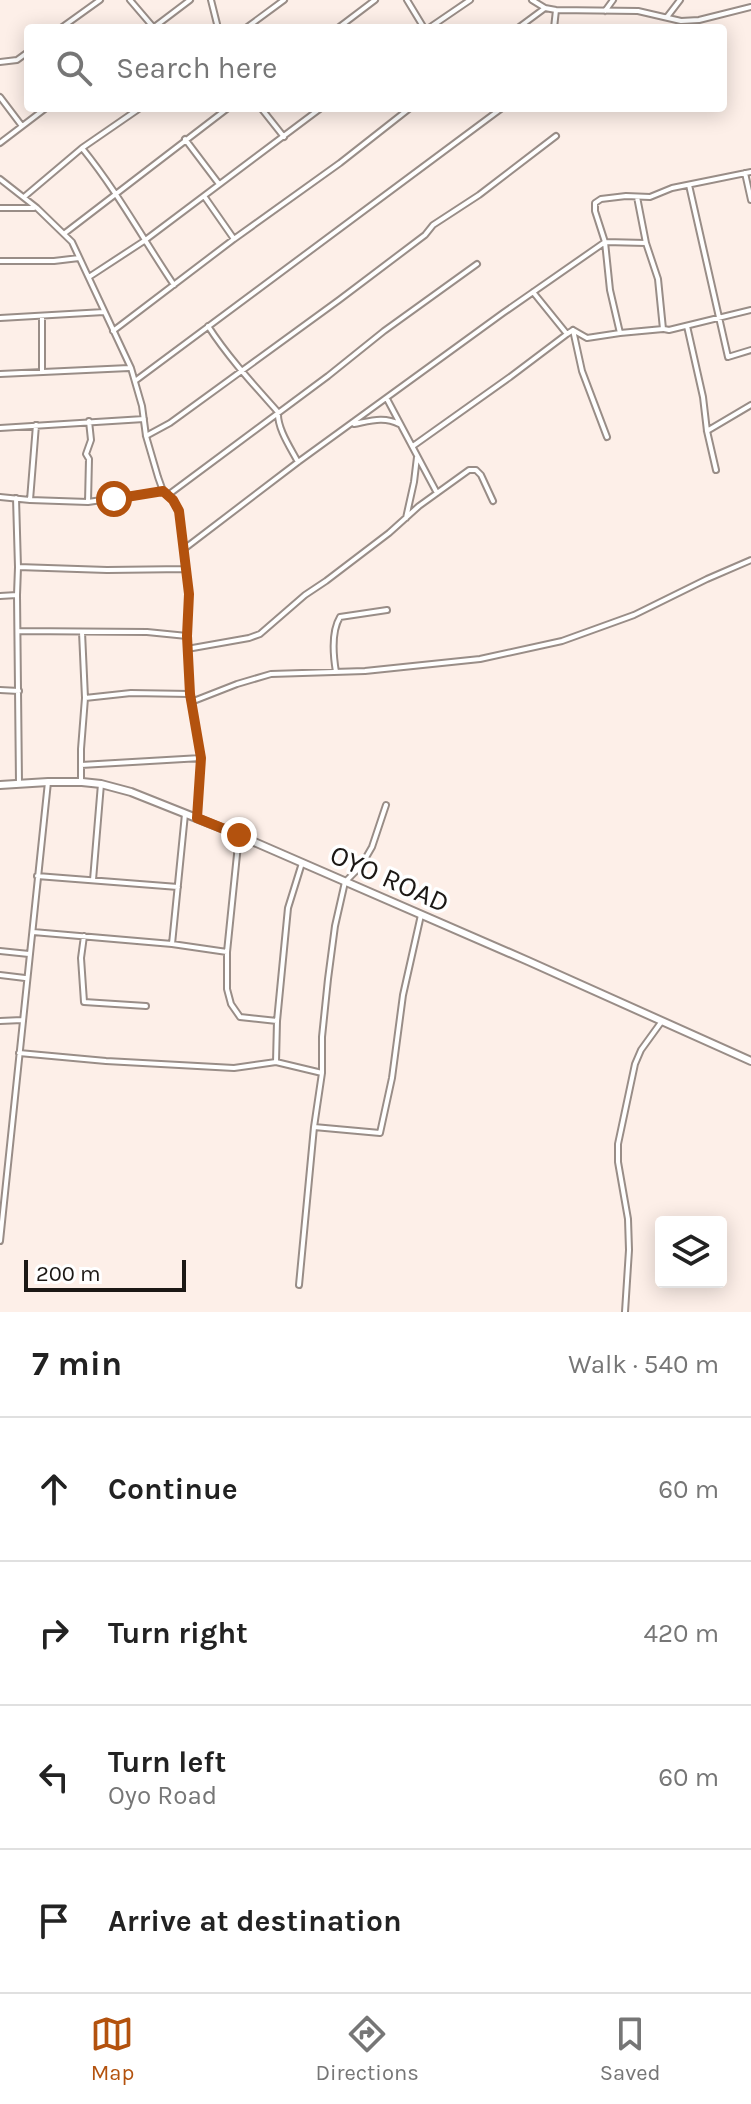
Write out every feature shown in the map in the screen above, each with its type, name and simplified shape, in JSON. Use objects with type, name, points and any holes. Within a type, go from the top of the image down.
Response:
[{"type":"street","points":[[67,24],[100,0]]},
{"type":"street","points":[[130,0],[151,24]]},
{"type":"street","points":[[159,24],[190,0]]},
{"type":"street","points":[[211,0],[217,24]]},
{"type":"street","points":[[273,8],[277,0]]},
{"type":"street","points":[[251,24],[284,0]]},
{"type":"street","points":[[343,24],[375,0]]},
{"type":"street","points":[[407,0],[423,24]]},
{"type":"street","points":[[432,24],[470,0]]},
{"type":"street","points":[[532,0],[556,10],[638,11],[681,21],[699,20],[751,7]]},
{"type":"street","points":[[605,11],[613,0]]},
{"type":"street","points":[[666,18],[680,0]]},
{"type":"street","points":[[523,24],[545,8]]},
{"type":"street","points":[[554,24],[556,10]]},
{"type":"street","points":[[0,62],[17,60],[24,55]]},
{"type":"street","points":[[0,97],[22,126]]},
{"type":"street","points":[[0,143],[41,112]]},
{"type":"street","points":[[24,197],[82,148],[134,112]]},
{"type":"street","points":[[64,233],[222,112]]},
{"type":"street","points":[[264,112],[284,137]]},
{"type":"street","points":[[89,277],[144,241],[316,112]]},
{"type":"street","points":[[113,331],[405,112]]},
{"type":"street","points":[[134,381],[497,112]]},
{"type":"street","points":[[146,436],[170,423],[339,300],[425,235],[433,225],[479,195],[556,136]]},
{"type":"street","points":[[185,139],[219,184]]},
{"type":"street","points":[[82,148],[117,193],[174,285]]},
{"type":"street","points":[[620,333],[610,290],[605,242],[595,203],[601,199],[650,197],[672,188],[748,173],[751,200]]},
{"type":"street","points":[[0,179],[37,208],[72,242],[131,368],[146,436],[166,493],[179,511],[189,594],[187,649],[190,694],[201,758],[197,818]]},
{"type":"street","points":[[689,185],[728,357],[751,350]]},
{"type":"street","points":[[204,196],[234,239]]},
{"type":"street","points":[[637,197],[646,243],[658,279],[663,329]]},
{"type":"street","points":[[0,208],[37,208]]},
{"type":"street","points":[[184,549],[298,462],[605,242],[646,243]]},
{"type":"street","points":[[0,261],[79,258]]},
{"type":"street","points":[[0,497],[88,502],[166,493],[477,264]]},
{"type":"street","points":[[533,292],[567,334]]},
{"type":"street","points":[[573,330],[587,338],[669,330],[751,310]]},
{"type":"street","points":[[0,318],[104,312]]},
{"type":"street","points":[[42,316],[42,372]]},
{"type":"street","points":[[208,326],[223,349],[278,412],[278,419],[298,462]]},
{"type":"street","points":[[687,326],[716,470]]},
{"type":"street","points":[[413,446],[573,330]]},
{"type":"street","points":[[573,330],[582,371],[607,437]]},
{"type":"street","points":[[0,374],[131,368]]},
{"type":"street","points":[[387,399],[437,493]]},
{"type":"street","points":[[707,431],[751,405]]},
{"type":"street","points":[[0,428],[144,419]]},
{"type":"street","points":[[351,425],[373,420],[391,420],[401,425]]},
{"type":"street","points":[[88,502],[89,459],[86,454],[91,440],[89,421]]},
{"type":"street","points":[[30,500],[36,425]]},
{"type":"street","points":[[406,518],[417,454]]},
{"type":"street","points":[[187,649],[260,634],[305,595],[469,470],[476,470],[481,475],[493,501]]},
{"type":"street","points":[[16,498],[19,783]]},
{"type":"street","points":[[191,702],[271,674],[394,668],[480,659],[562,641],[634,615],[751,560]]},
{"type":"street","points":[[18,567],[186,569]]},
{"type":"street","points":[[0,596],[17,595]]},
{"type":"street","points":[[336,672],[334,642],[336,623],[340,617],[387,610]]},
{"type":"street","points":[[17,631],[147,632],[187,636]]},
{"type":"street","points":[[82,632],[85,698],[82,782]]},
{"type":"street","points":[[0,690],[19,691]]},
{"type":"street","points":[[85,698],[131,693],[190,694]]},
{"type":"street","points":[[81,765],[201,758]]},
{"type":"street","points":[[0,1241],[48,782]]},
{"type":"street","name":"OYO ROAD","points":[[0,785],[82,782],[131,792],[239,835],[751,1061]]},
{"type":"street","points":[[93,880],[101,784]]},
{"type":"street","points":[[299,1285],[335,926],[345,882],[361,866],[372,847],[386,805]]},
{"type":"street","points":[[172,944],[185,814]]},
{"type":"street","points":[[239,835],[227,952],[227,989],[231,1004],[240,1017],[277,1021]]},
{"type":"street","points":[[276,1062],[288,908],[302,863]]},
{"type":"street","points":[[37,876],[178,887]]},
{"type":"street","points":[[314,1127],[380,1133],[392,1078],[403,995],[421,915]]},
{"type":"street","points":[[32,932],[227,952]]},
{"type":"street","points":[[84,936],[81,958],[84,1002],[146,1006]]},
{"type":"street","points":[[0,951],[29,954]]},
{"type":"street","points":[[0,975],[26,978]]},
{"type":"street","points":[[0,1021],[22,1020]]},
{"type":"street","points":[[625,1312],[628,1219],[618,1144],[635,1064],[662,1021]]},
{"type":"street","points":[[19,1053],[234,1068],[276,1062],[322,1073]]},
{"type":"route","points":[[114,499],[163,491],[179,511],[189,594],[187,636],[190,694],[201,758],[197,818],[239,835]]}]
